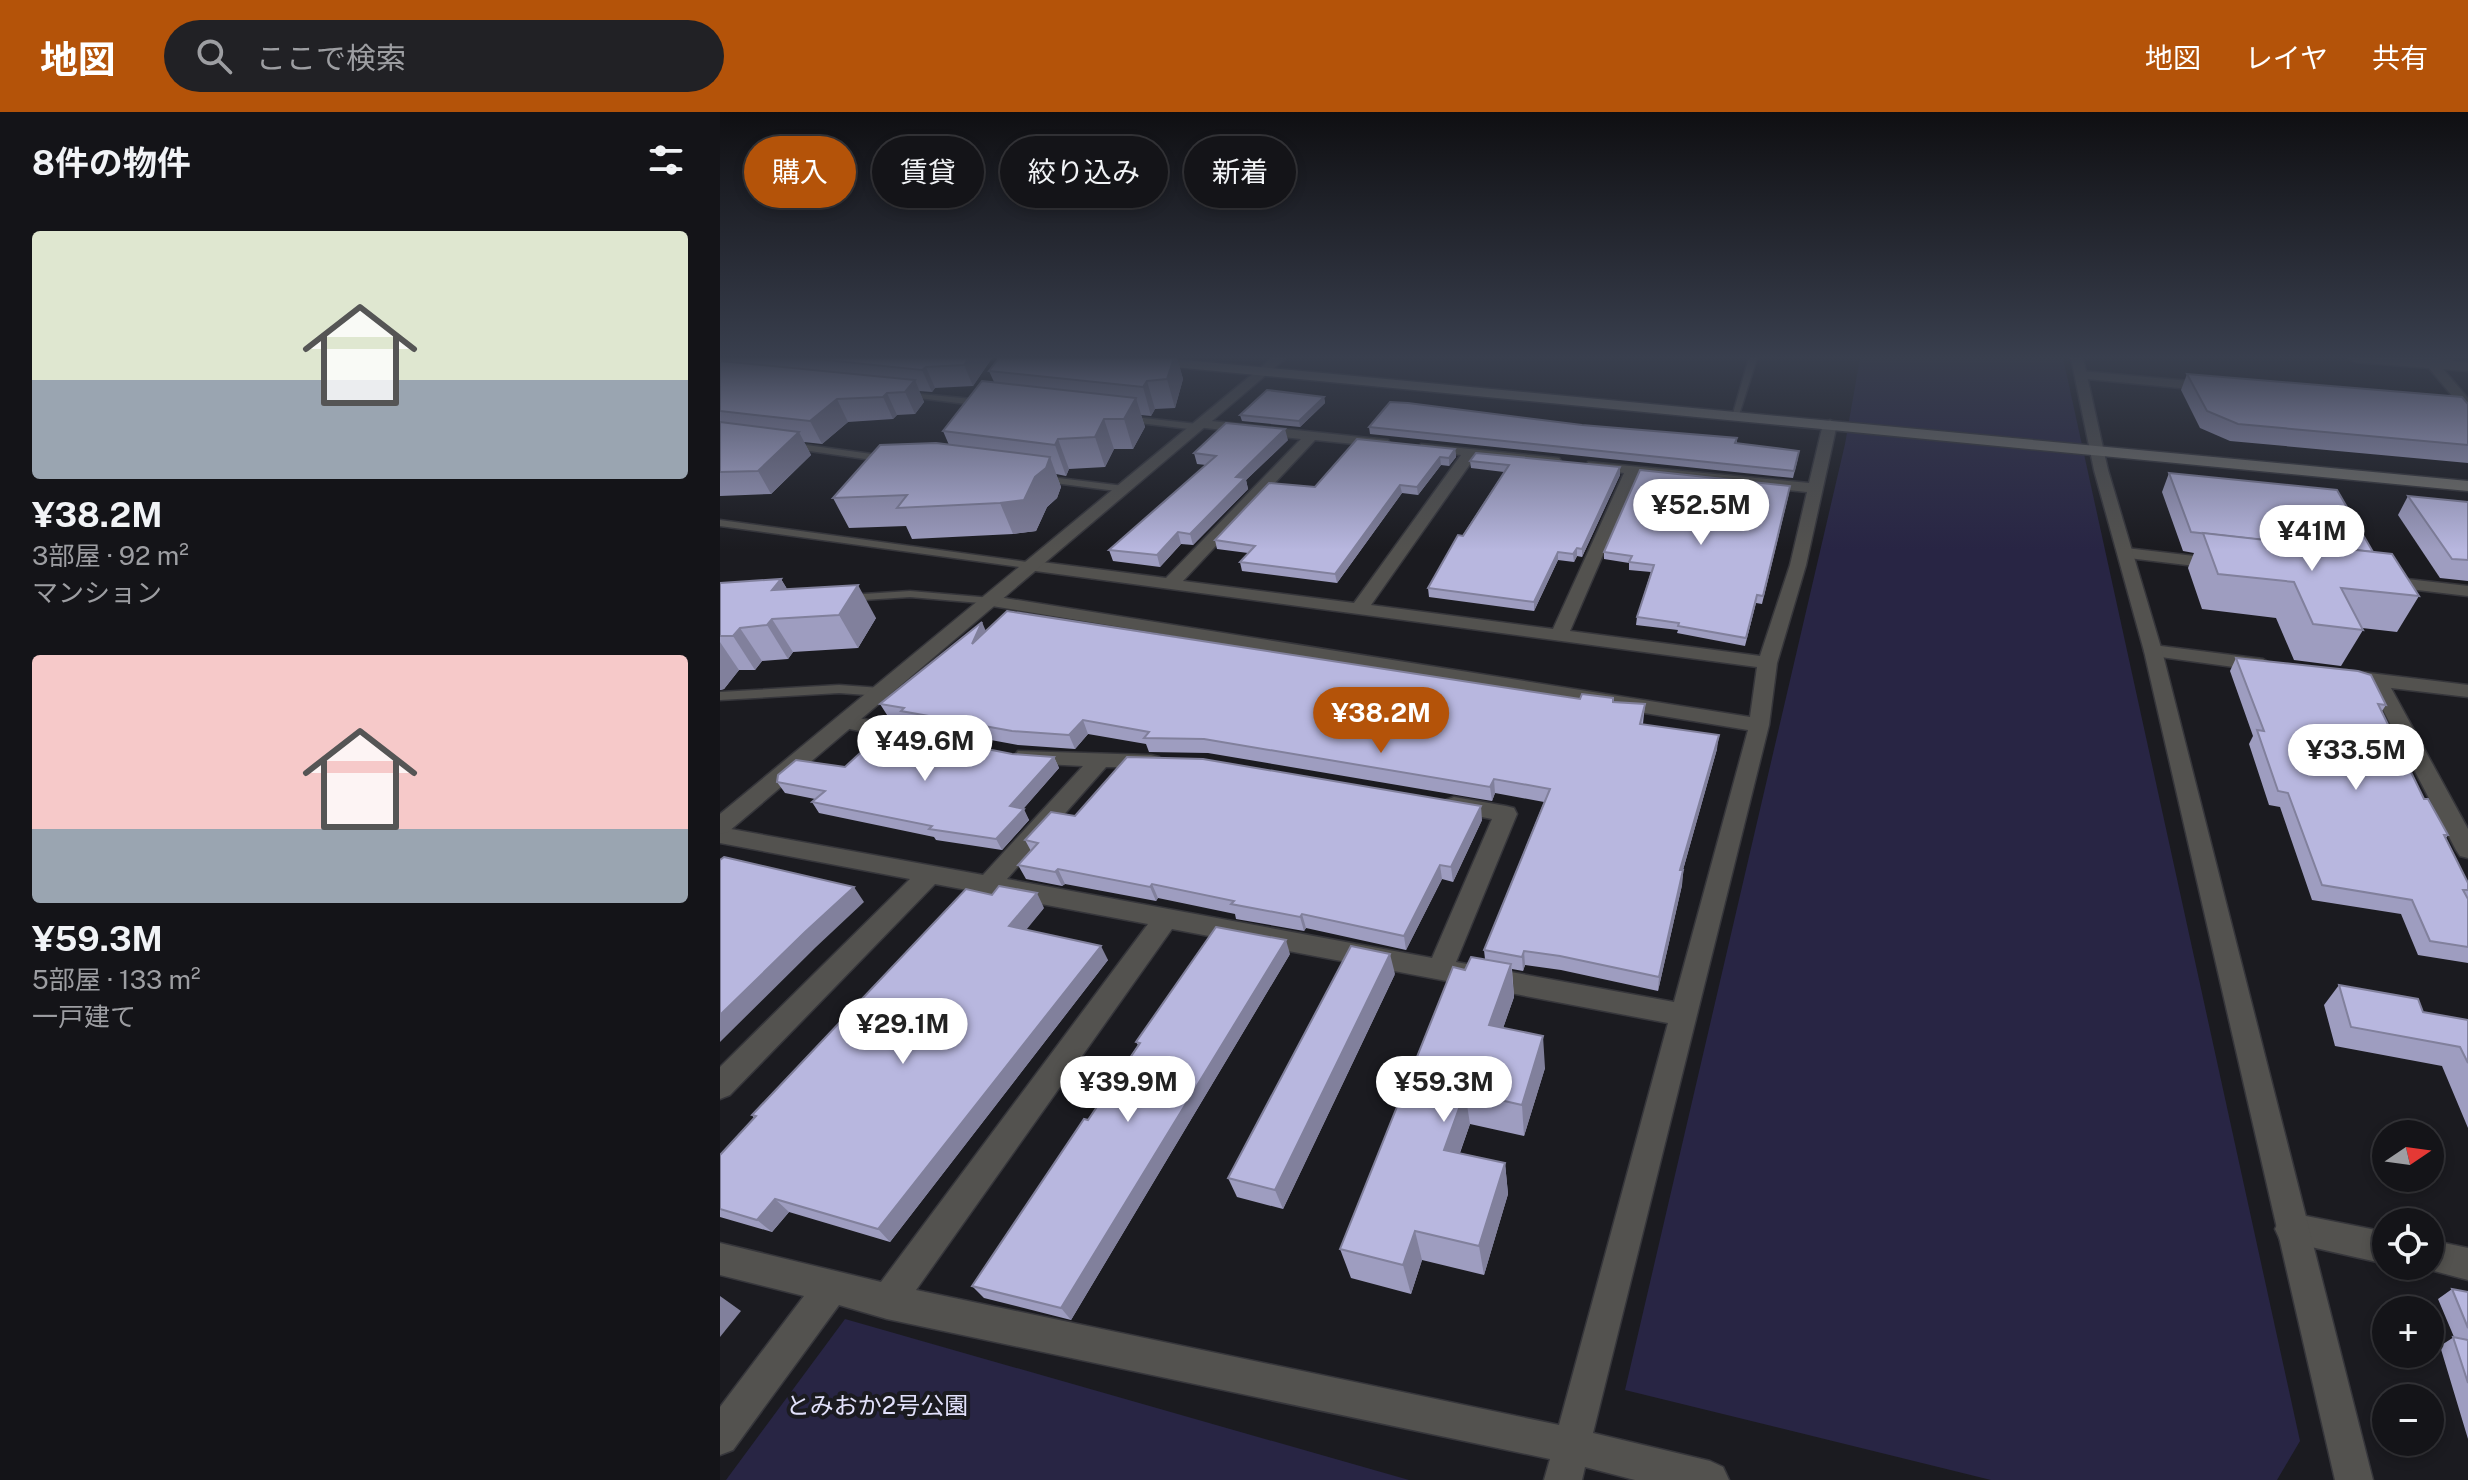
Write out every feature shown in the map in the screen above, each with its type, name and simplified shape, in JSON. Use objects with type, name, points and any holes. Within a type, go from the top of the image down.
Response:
[{"type":"main road","points":[[1807,422],[2468,486]]},
{"type":"street","points":[[720,826],[1204,422]]},
{"type":"street","points":[[2091,422],[2153,651],[2354,1480]]},
{"type":"street","points":[[1563,1480],[1759,725],[1767,663],[1798,565],[1830,424]]},
{"type":"street","points":[[1199,426],[1816,488]]},
{"type":"street","points":[[1170,584],[1312,435]]},
{"type":"street","points":[[1359,609],[1471,452]]},
{"type":"street","points":[[1559,636],[1633,469]]},
{"type":"street","points":[[2126,553],[2234,565]]},
{"type":"street","points":[[1034,566],[1767,663]]},
{"type":"street","points":[[2359,579],[2468,591]]},
{"type":"street","points":[[992,601],[1759,725]]},
{"type":"street","points":[[2153,651],[2289,669]]},
{"type":"street","points":[[2318,673],[2468,691]]},
{"type":"street","points":[[2378,681],[2468,850]]},
{"type":"street","points":[[847,722],[940,740]]},
{"type":"street","points":[[1002,752],[1099,761],[1176,763]]},
{"type":"street","points":[[988,885],[1099,761]]},
{"type":"street","points":[[1428,800],[1506,814],[1440,970]]},
{"type":"street","points":[[720,835],[1685,1015]]},
{"type":"street","points":[[720,1086],[930,874]]},
{"type":"street","points":[[887,1302],[1166,918]]},
{"type":"street","points":[[2291,1229],[2372,1245]]},
{"type":"street","points":[[720,1259],[887,1302],[1572,1444],[1710,1480]]},
{"type":"street","points":[[2444,1259],[2468,1264]]},
{"type":"street","points":[[720,1437],[831,1288]]},
{"type":"lane","points":[[1157,422],[1199,426]]},
{"type":"lane","points":[[782,445],[891,459]]},
{"type":"lane","points":[[1031,477],[1124,489]]},
{"type":"lane","points":[[720,523],[1034,566]]},
{"type":"lane","points":[[831,599],[910,594],[992,601]]},
{"type":"lane","points":[[720,696],[839,689],[881,692]]},
{"type":"green space","points":[[1849,422],[2077,422],[2300,1441],[2277,1480],[1991,1480],[1625,1390]]},
{"type":"green space","name":"とみおか2号公園","points":[[845,1319],[1409,1480],[726,1480]]},
{"type":"building","points":[[720,422],[799,432],[758,471],[720,472]]},
{"type":"building","points":[[950,422],[1103,422],[1095,437],[1058,439],[1055,445],[943,431]]},
{"type":"building","points":[[1373,422],[1557,422],[1737,438],[1735,443],[1799,451],[1794,471],[1369,427]]},
{"type":"building","points":[[2233,422],[2468,422],[2468,445]]},
{"type":"building","points":[[1226,423],[1285,429],[1236,477],[1245,478],[1190,534],[1178,532],[1157,555],[1109,550],[1216,456],[1194,453]]},
{"type":"building","points":[[1357,439],[1455,449],[1449,458],[1440,457],[1417,487],[1400,485],[1335,574],[1240,562],[1255,546],[1215,540],[1269,483],[1315,487]]},
{"type":"building","points":[[936,443],[1050,457],[1046,468],[1035,477],[1024,500],[897,508],[907,495],[833,498],[880,445]]},
{"type":"building","points":[[1476,453],[1620,467],[1582,549],[1577,548],[1573,554],[1558,552],[1534,602],[1428,588],[1458,535],[1463,536],[1509,465],[1470,461]]},
{"type":"building","points":[[1640,470],[1790,486],[1763,596],[1757,595],[1746,638],[1637,617],[1654,565],[1629,562],[1632,556],[1604,552]]},
{"type":"building","points":[[2169,473],[2337,490],[2373,552],[2191,532]]},
{"type":"building","points":[[2408,496],[2468,502],[2468,560],[2452,559]]},
{"type":"building","points":[[2203,533],[2392,554],[2419,596],[2341,588],[2363,630],[2313,624],[2294,582],[2218,574]]},
{"type":"building","points":[[781,579],[772,590],[858,585],[839,615],[772,619],[767,625],[740,628],[733,636],[720,636],[720,583]]},
{"type":"building","points":[[1007,611],[1580,699],[1582,694],[1613,698],[1613,702],[1645,704],[1640,724],[1719,735],[1680,870],[1683,870],[1659,977],[1560,956],[1524,951],[1522,957],[1484,950],[1550,789],[1494,779],[1490,787],[1204,739],[1144,738],[1149,732],[1083,720],[1069,735],[1012,731],[901,711],[904,708],[880,704],[982,622],[972,644]]},
{"type":"building","points":[[2236,658],[2371,675],[2386,705],[2378,704],[2424,799],[2428,799],[2448,835],[2444,835],[2468,883],[2468,890],[2463,890],[2468,899],[2468,947],[2430,941],[2412,900],[2322,885],[2288,793],[2278,791],[2257,730],[2264,731]]},
{"type":"building","points":[[886,729],[1012,754],[1054,757],[1010,806],[1024,809],[996,839],[929,829],[932,826],[812,802],[825,791],[777,782],[778,775],[796,760],[845,767]]},
{"type":"building","points":[[1127,757],[1203,759],[1481,806],[1451,867],[1440,865],[1404,936],[1302,914],[1300,917],[1231,904],[1234,901],[1152,884],[1150,887],[1058,869],[1055,872],[1018,865],[1038,843],[1025,840],[1051,812],[1075,816]]},
{"type":"building","points":[[724,857],[854,887],[720,1015],[720,860]]},
{"type":"building","points":[[999,886],[1037,893],[1009,926],[1101,946],[878,1229],[775,1199],[757,1220],[720,1209],[720,1155],[756,1116],[752,1115],[966,889],[992,895]]},
{"type":"building","points":[[1216,927],[1286,940],[1061,1308],[972,1286],[1084,1119],[1088,1120],[1140,1043],[1136,1042]]},
{"type":"building","points":[[1351,946],[1390,954],[1275,1190],[1228,1178]]},
{"type":"building","points":[[1471,957],[1511,964],[1489,1025],[1543,1036],[1522,1105],[1465,1092],[1444,1150],[1505,1163],[1479,1246],[1415,1231],[1403,1265],[1340,1249],[1453,967],[1465,970]]},
{"type":"building","points":[[2339,985],[2418,999],[2423,1012],[2468,1020],[2468,1063],[2460,1047],[2351,1027]]},
{"type":"building","points":[[2452,1289],[2468,1292],[2468,1328]]},
{"type":"building","points":[[2453,1337],[2468,1340],[2468,1383]]}]
